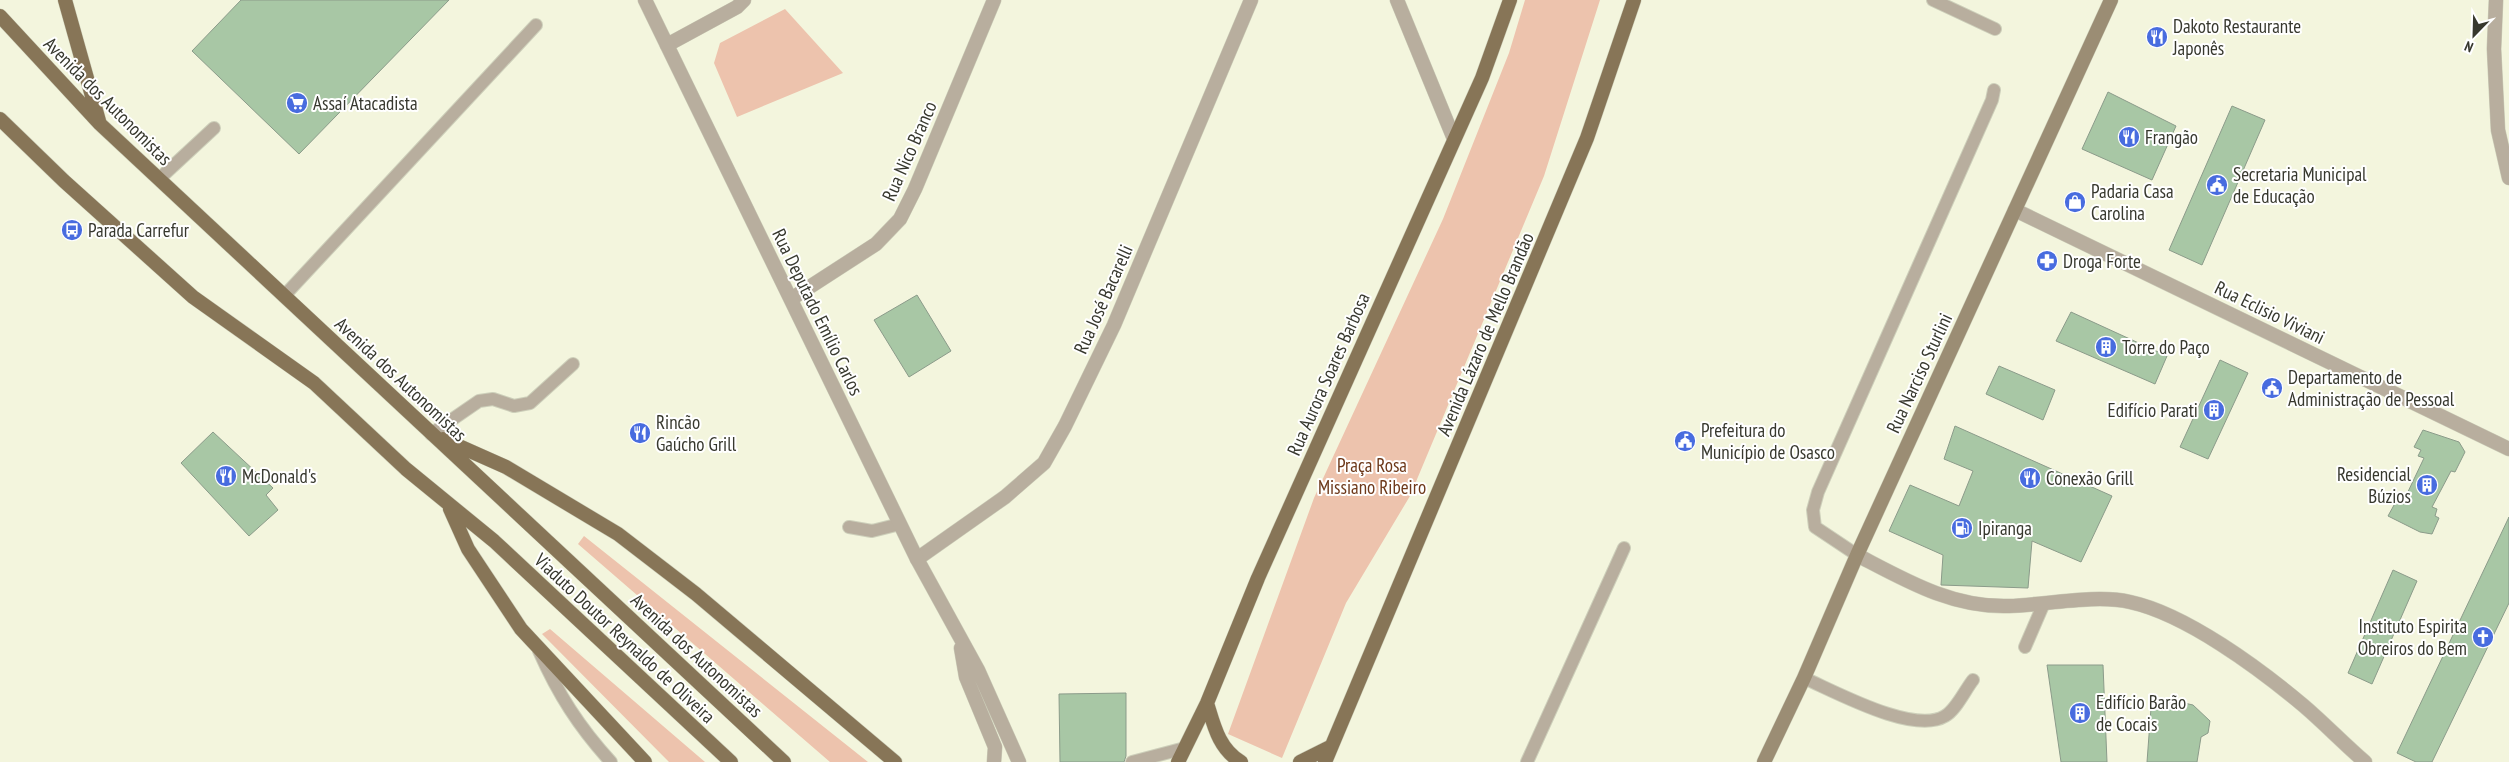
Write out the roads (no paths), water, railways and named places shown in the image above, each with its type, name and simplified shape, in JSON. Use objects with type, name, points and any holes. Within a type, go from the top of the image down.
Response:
[{"type":"main road","points":[[65,0],[100,124]]},
{"type":"main road","name":"Rua Aurora Soares Barbosa","points":[[1178,762],[1206,703],[1262,569],[1482,78],[1510,0]]},
{"type":"main road","name":"Avenida Lázaro de Mello Brandão","points":[[1325,762],[1330,746],[1473,412],[1587,138],[1634,0]]},
{"type":"main road","name":"Rua Narciso Sturlini","points":[[1764,762],[1804,678],[1856,555],[2111,0]]},
{"type":"main road","name":"Avenida dos Autonomistas","points":[[0,16],[100,124],[784,762]]},
{"type":"main road","points":[[0,119],[64,181],[193,297],[314,383],[448,506],[468,549],[521,629],[645,762]]},
{"type":"main road","points":[[431,434],[506,467],[618,534],[704,601],[894,762]]},
{"type":"main road","name":"Viaduto Doutor Reynaldo de Oliveira","points":[[448,506],[494,541],[731,762]]},
{"type":"main road","points":[[1206,703],[1218,737],[1231,756],[1241,762]]},
{"type":"main road","points":[[1300,762],[1330,746]]},
{"type":"street","name":"Rua Deputado Emílio Carlos","points":[[644,0],[917,559],[978,670],[1019,762]]},
{"type":"street","points":[[667,45],[737,7],[744,0]]},
{"type":"street","name":"Rua Nico Branco","points":[[791,299],[876,244],[900,219],[915,189],[994,0]]},
{"type":"street","name":"Rua José Bacarelli","points":[[917,559],[1005,497],[1044,463],[1065,426],[1114,326],[1251,0]]},
{"type":"street","points":[[1397,0],[1454,139]]},
{"type":"street","points":[[2496,0],[2494,49],[2498,130],[2509,178]]},
{"type":"street","name":"Rua Eclisio Viviani","points":[[2015,210],[2509,449]]},
{"type":"street","points":[[1856,555],[1927,591],[1964,603],[2007,606],[2086,600],[2129,601],[2170,615],[2256,669],[2305,706],[2337,739],[2365,762]]},
{"type":"street","name":"Rua Deputado Emílio Carlos","points":[[960,640],[966,677],[995,747],[994,762]]},
{"type":"lane","points":[[1933,0],[1995,29]]},
{"type":"lane","points":[[284,296],[536,25]]},
{"type":"lane","points":[[1856,555],[1816,527],[1813,510],[1818,492],[1992,100],[1994,90]]},
{"type":"lane","points":[[159,180],[214,128]]},
{"type":"lane","points":[[431,434],[479,401],[493,399],[514,406],[530,403],[573,364]]},
{"type":"lane","points":[[849,527],[872,531],[900,524]]},
{"type":"lane","points":[[1527,762],[1624,548]]},
{"type":"lane","points":[[2025,647],[2044,603]]},
{"type":"lane","points":[[538,648],[566,705],[590,738],[611,762]]},
{"type":"lane","points":[[1804,678],[1892,716],[1909,721],[1932,722],[1947,716],[1973,680]]},
{"type":"lane","points":[[1132,762],[1185,748]]},
{"type":"place","name":"Dakoto Restaurante Japonês","points":[[2157,37]]},
{"type":"place","name":"Assaí Atacadista","points":[[297,103]]},
{"type":"place","name":"Frangão","points":[[2129,137]]},
{"type":"place","name":"Secretaria Municipal de Educação","points":[[2217,185]]},
{"type":"place","name":"Padaria Casa Carolina","points":[[2075,202]]},
{"type":"place","name":"Parada Carrefur","points":[[72,230]]},
{"type":"place","name":"Droga Forte","points":[[2047,261]]},
{"type":"place","name":"Torre do Paço","points":[[2106,347]]},
{"type":"place","name":"Departamento de Administração de Pessoal","points":[[2272,388]]},
{"type":"place","name":"Edifício Parati","points":[[2214,410]]},
{"type":"place","name":"Rincão Gaúcho Grill","points":[[640,433]]},
{"type":"place","name":"Prefeitura do Município de Osasco","points":[[1685,441]]},
{"type":"place","name":"McDonald's","points":[[226,476]]},
{"type":"place","name":"Conexão Grill","points":[[2030,478]]},
{"type":"place","name":"Residencial Búzios","points":[[2427,485]]},
{"type":"place","name":"Ipiranga","points":[[1962,528]]},
{"type":"place","name":"Instituto Espirita Obreiros do Bem","points":[[2483,637]]},
{"type":"place","name":"Edifício Barão de Cocais","points":[[2080,713]]},
{"type":"park label","name":"Praça Rosa Missiano Ribeiro","points":[[1372,476]]}]
